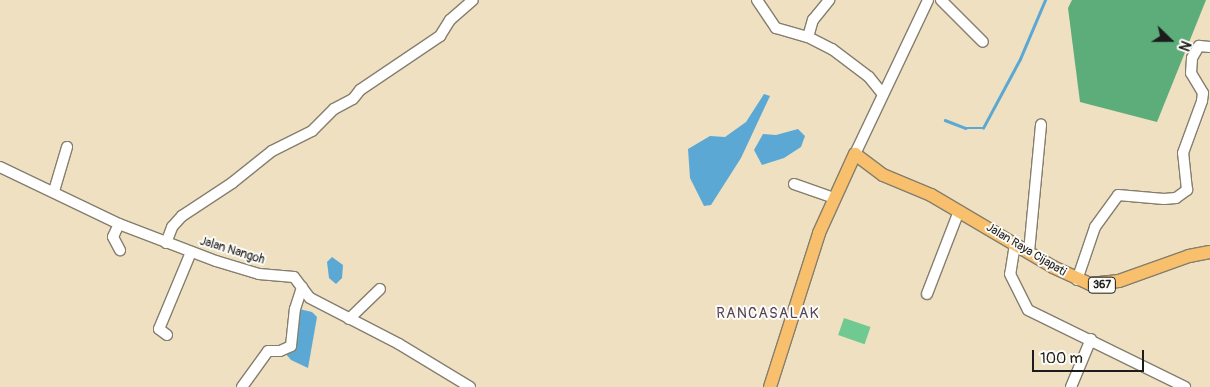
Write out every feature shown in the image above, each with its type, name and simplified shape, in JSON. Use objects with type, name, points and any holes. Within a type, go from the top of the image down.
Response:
[{"type":"main road","name":"Jalan Raya Cijapati","points":[[855,154],[883,175],[926,192],[958,216],[983,223],[1077,280],[1103,284],[1210,252]]},
{"type":"main road","points":[[770,387],[818,233],[855,154]]},
{"type":"street","points":[[166,243],[172,227],[182,216],[232,183],[272,151],[312,131],[334,109],[440,36],[450,20],[473,0]]},
{"type":"street","points":[[757,0],[776,28],[808,37],[832,49],[869,77],[883,94]]},
{"type":"street","points":[[808,37],[811,23],[829,0]]},
{"type":"street","points":[[855,154],[928,0]]},
{"type":"street","points":[[941,0],[983,42]]},
{"type":"street","points":[[1077,280],[1095,227],[1117,196],[1176,198],[1187,190],[1183,153],[1202,105],[1203,93],[1191,74],[1192,58],[1199,46],[1210,47]]},
{"type":"street","points":[[1029,252],[1041,125]]},
{"type":"street","points":[[54,192],[67,147]]},
{"type":"street","name":"Jalan Nangoh","points":[[0,168],[119,224],[166,243],[259,274],[294,277],[310,298],[399,344],[470,387]]},
{"type":"street","points":[[794,184],[834,198]]},
{"type":"street","points":[[927,294],[958,216]]},
{"type":"street","points":[[119,224],[113,237],[120,250]]},
{"type":"street","points":[[1015,244],[1010,274],[1028,310],[1092,339],[1185,387]]},
{"type":"street","points":[[166,335],[159,329],[191,252]]},
{"type":"street","points":[[242,387],[268,352],[280,351],[291,346],[294,309],[302,287]]},
{"type":"street","points":[[349,319],[380,289]]},
{"type":"street","points":[[1071,387],[1092,339]]},
{"type":"green space","points":[[1072,0],[1206,0],[1157,122],[1080,102],[1068,8]]},
{"type":"green space","points":[[844,318],[870,327],[865,344],[838,335]]},
{"type":"water","points":[[764,94],[770,96],[741,158],[711,205],[704,206],[690,178],[688,149],[710,136],[725,137],[746,122]]},
{"type":"water","points":[[798,129],[805,136],[801,147],[784,158],[762,165],[754,150],[763,134],[776,135]]},
{"type":"water","points":[[332,257],[343,265],[342,278],[336,284],[329,278],[327,262]]},
{"type":"water","points":[[299,309],[312,312],[317,317],[308,368],[291,360],[285,353]]},
{"type":"waterway","points":[[945,120],[966,128],[983,128],[1020,59],[1045,0]]},
{"type":"district","name":"RANCASALAK","points":[[768,314]]}]
